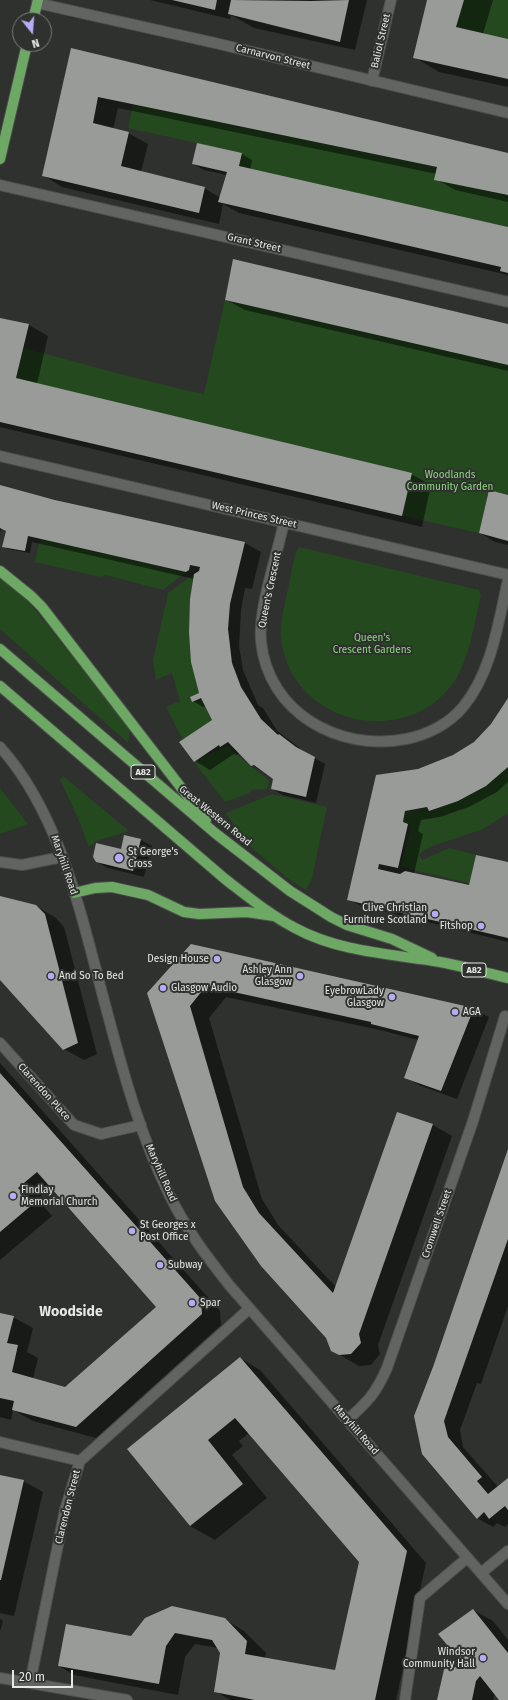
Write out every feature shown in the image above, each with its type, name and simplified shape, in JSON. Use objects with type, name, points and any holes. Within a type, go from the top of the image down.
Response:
[{"type":"main road","points":[[35,12],[37,1]]},
{"type":"main road","points":[[0,159],[25,52]]},
{"type":"main road","points":[[0,572],[31,596],[42,607],[186,792],[215,833]]},
{"type":"main road","name":"Great Western Road","points":[[0,649],[215,833],[290,891],[331,917],[392,939],[441,962]]},
{"type":"main road","name":"Great Western Road","points":[[0,686],[251,899],[295,929],[338,944],[380,954],[441,962],[508,978]]},
{"type":"main road","points":[[74,893],[95,888],[112,887],[148,895],[184,912],[199,914],[247,912],[276,916]]},
{"type":"street","name":"Baliol Street","points":[[372,81],[391,0]]},
{"type":"street","name":"Carnarvon Street","points":[[37,1],[508,113]]},
{"type":"street","name":"Grant Street","points":[[0,185],[508,302]]},
{"type":"street","name":"West Princes Street","points":[[0,456],[508,575]]},
{"type":"street","name":"Queen's Crescent","points":[[284,522],[263,615],[261,642],[266,662],[280,691],[294,709],[315,726],[326,732],[352,739],[370,742],[391,742],[415,737],[433,730],[450,720],[462,708],[475,691],[489,660],[508,580]]},
{"type":"street","name":"Maryhill Road","points":[[0,747],[19,771],[37,800],[52,829],[74,893],[140,1125],[160,1175],[182,1220],[204,1253],[249,1309],[508,1604]]},
{"type":"street","points":[[0,862],[22,864],[62,857]]},
{"type":"street","name":"Cromwell Street","points":[[347,1420],[371,1398],[378,1388],[387,1368],[473,1121],[505,1016]]},
{"type":"street","name":"Clarendon Place","points":[[0,1043],[74,1125],[100,1134],[140,1125]]},
{"type":"street","name":"Clarendon Street","points":[[30,1683],[65,1510],[80,1461],[249,1309]]},
{"type":"street","points":[[0,1442],[80,1461]]},
{"type":"street","points":[[481,1573],[508,1551]]},
{"type":"street","points":[[405,1700],[420,1598],[467,1558]]},
{"type":"street","points":[[0,1678],[127,1700]]},
{"type":"green space","points":[[464,0],[508,0],[508,39],[456,27]]},
{"type":"green space","points":[[133,104],[437,167],[435,180],[508,195],[508,227],[239,166],[242,153],[128,128]]},
{"type":"green space","name":"Woodlands Community Garden","points":[[225,300],[508,365],[508,495],[489,490],[479,533],[402,516],[412,473],[16,378],[24,348],[136,378],[204,394]]},
{"type":"green space","points":[[40,539],[186,572],[163,590],[106,575],[101,577],[35,562]]},
{"type":"green space","name":"Queen's Crescent Gardens","points":[[299,547],[479,590],[481,595],[471,640],[464,662],[454,682],[433,703],[408,716],[380,721],[353,718],[327,708],[305,691],[289,668],[281,639],[281,626],[292,567]]},
{"type":"green space","points":[[194,574],[190,605],[190,634],[195,677],[199,693],[190,697],[201,698],[212,720],[183,740],[166,707],[180,701],[172,673],[156,680],[153,660],[168,593]]},
{"type":"green space","points":[[0,578],[25,598],[130,729],[128,743],[0,629]]},
{"type":"green space","points":[[228,746],[250,766],[269,780],[267,789],[252,790],[248,794],[225,802],[194,762]]},
{"type":"green space","points":[[508,767],[508,813],[483,829],[432,846],[419,854],[422,860],[449,848],[476,855],[469,883],[401,867],[411,825],[403,822],[405,811],[427,807],[429,811],[451,803],[471,794]]},
{"type":"green space","points":[[63,776],[129,831],[96,841],[89,847],[78,818],[60,780]]},
{"type":"green space","points":[[0,788],[28,824],[0,834]]},
{"type":"green space","points":[[272,794],[327,807],[312,878],[306,890],[287,878],[244,841],[226,813]]},
{"type":"building","points":[[172,0],[217,0],[215,10]]},
{"type":"building","points":[[231,0],[349,0],[340,42],[228,14]]},
{"type":"building","points":[[427,0],[464,0],[456,27],[508,39],[508,79],[413,58]]},
{"type":"building","points":[[71,48],[508,153],[508,195],[434,180],[437,167],[98,97],[93,123],[129,132],[121,166],[205,187],[199,213],[42,176]]},
{"type":"building","points":[[197,143],[242,153],[239,166],[508,227],[508,273],[500,271],[501,267],[218,202],[227,172],[192,164]]},
{"type":"building","points":[[233,259],[508,324],[508,365],[225,300]]},
{"type":"building","points":[[0,318],[29,324],[16,378],[412,473],[402,516],[0,422]]},
{"type":"building","points":[[0,485],[55,500],[245,542],[230,604],[228,629],[232,663],[241,687],[261,719],[278,735],[279,734],[296,747],[315,757],[306,797],[271,789],[273,779],[254,765],[251,766],[228,742],[220,747],[219,745],[194,762],[179,742],[212,720],[201,698],[192,702],[190,697],[199,693],[191,662],[189,632],[190,599],[194,574],[199,571],[200,567],[190,565],[189,570],[186,572],[28,536],[25,551],[2,547],[6,531],[0,528]]},
{"type":"building","points":[[489,490],[508,495],[508,541],[479,533]]},
{"type":"building","points":[[508,698],[508,767],[486,786],[458,801],[429,811],[427,807],[405,811],[403,822],[408,824],[398,868],[379,864],[378,869],[400,874],[405,871],[469,885],[476,855],[508,862],[508,938],[347,900],[376,775],[418,769],[453,755],[474,742],[491,724]]},
{"type":"building","points":[[124,835],[141,839],[133,871],[96,862],[93,857],[96,843],[121,849]]},
{"type":"building","points":[[0,896],[36,905],[45,914],[78,1043],[63,1050],[0,980]]},
{"type":"building","points":[[191,944],[474,1008],[441,1091],[404,1078],[419,1036],[371,1024],[371,1022],[206,986],[190,1006],[243,1187],[259,1213],[333,1293],[397,1112],[433,1124],[359,1334],[361,1343],[351,1354],[339,1355],[331,1351],[326,1338],[261,1266],[215,1201],[147,993]]},
{"type":"building","points":[[0,1073],[201,1299],[202,1314],[76,1427],[12,1410],[14,1401],[0,1398],[0,1313],[14,1316],[7,1343],[18,1345],[12,1372],[65,1387],[156,1307],[37,1172],[18,1188],[33,1204],[0,1232]]},
{"type":"building","points":[[508,1149],[508,1239],[444,1421],[448,1437],[482,1477],[477,1481],[488,1494],[508,1478],[508,1510],[505,1506],[489,1519],[484,1512],[477,1519],[422,1454],[414,1416],[434,1364]]},
{"type":"building","points":[[240,1357],[407,1551],[375,1700],[255,1700],[214,1692],[220,1653],[212,1640],[175,1633],[166,1646],[159,1684],[58,1666],[66,1624],[131,1636],[145,1618],[172,1606],[225,1618],[247,1641],[245,1654],[335,1670],[359,1562],[235,1418],[208,1440],[243,1484],[190,1526],[127,1449]]},
{"type":"building","points":[[0,1475],[24,1480],[1,1580],[0,1580]]},
{"type":"building","name":"Windsor Community Hall","points":[[473,1609],[508,1653],[508,1700],[499,1700],[480,1676],[476,1681],[472,1700],[437,1700],[445,1665],[460,1668],[463,1664],[438,1634]]},
{"type":"place","name":"St George's Cross","points":[[119,858]]},
{"type":"place","name":"Clive Christian Furniture Scotland","points":[[435,914]]},
{"type":"place","name":"Fitshop","points":[[481,926]]},
{"type":"place","name":"Design House","points":[[217,959]]},
{"type":"place","name":"And So To Bed","points":[[51,976]]},
{"type":"place","name":"Ashley Ann Glasgow","points":[[300,976]]},
{"type":"place","name":"Glasgow Audio","points":[[163,988]]},
{"type":"place","name":"EyebrowLady Glasgow","points":[[392,997]]},
{"type":"place","name":"AGA","points":[[455,1012]]},
{"type":"place","name":"Findlay Memorial Church","points":[[13,1196]]},
{"type":"place","name":"St Georges x Post Office","points":[[132,1231]]},
{"type":"place","name":"Subway","points":[[160,1265]]},
{"type":"place","name":"Spar","points":[[192,1303]]},
{"type":"place","name":"Windsor Community Hall","points":[[483,1658]]},
{"type":"district","name":"Woodside","points":[[71,1312]]}]
